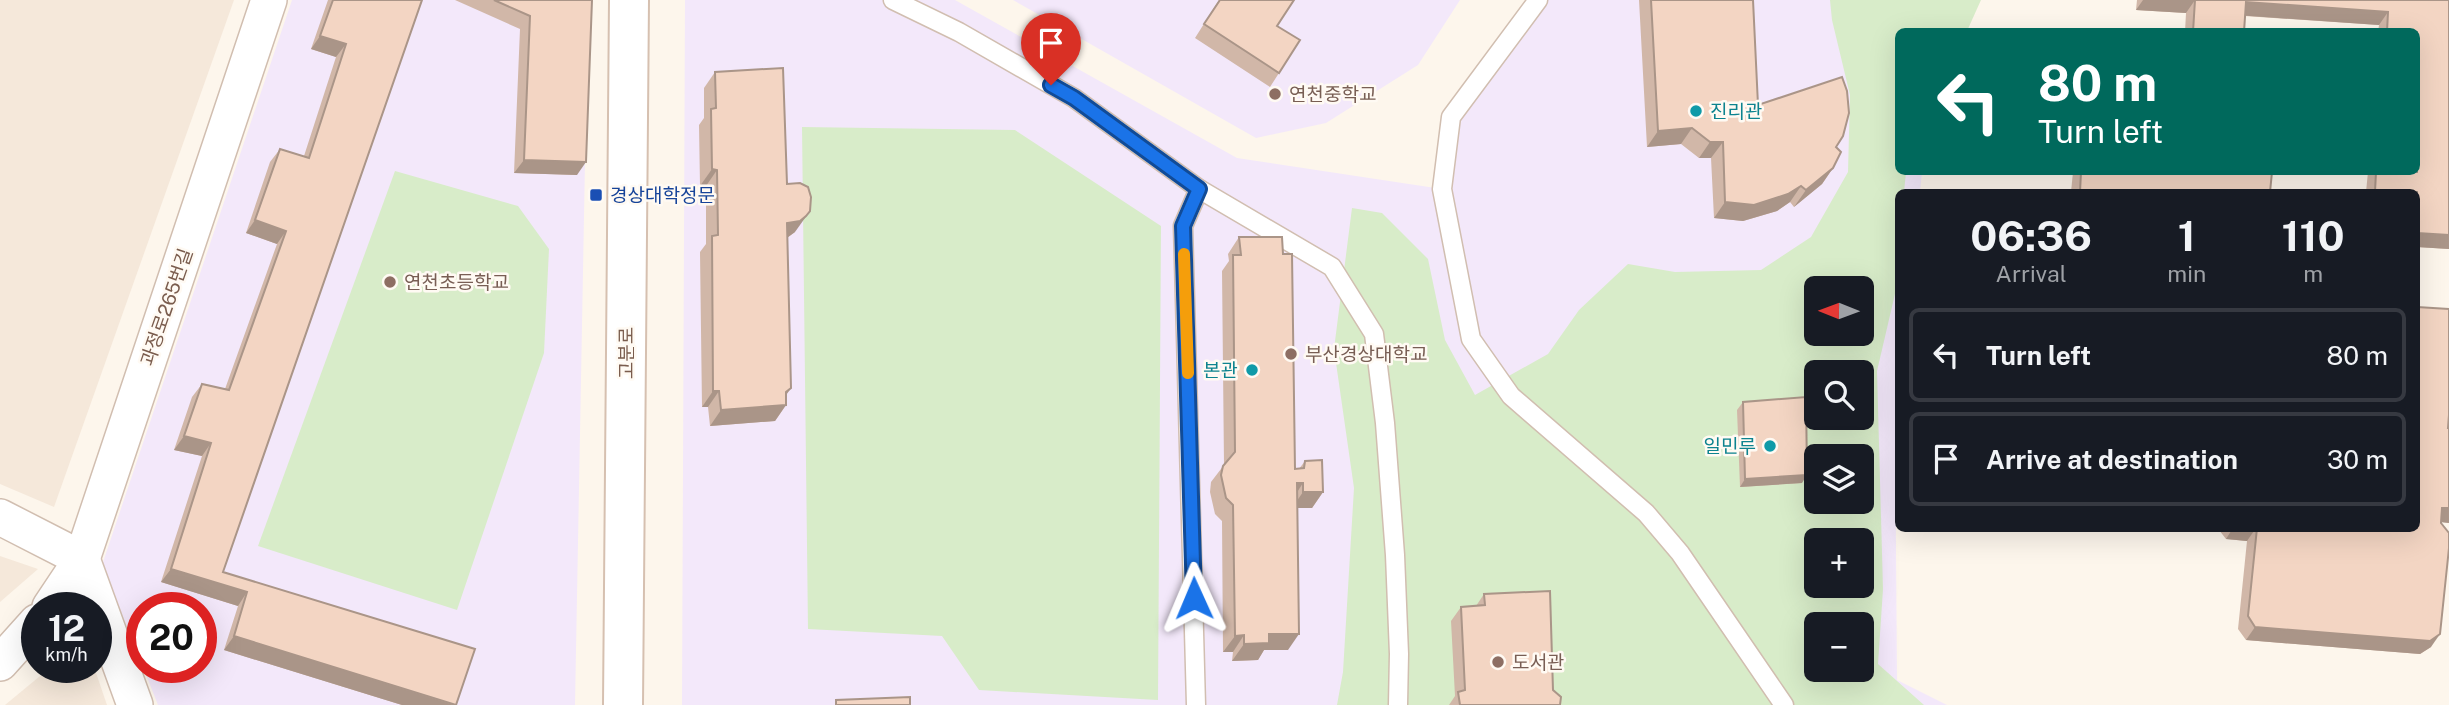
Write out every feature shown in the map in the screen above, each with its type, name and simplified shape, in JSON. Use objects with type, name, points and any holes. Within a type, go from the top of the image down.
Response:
[{"type":"main road","name":"고분로","points":[[623,705],[629,0]]},
{"type":"street","name":"과정로265번길","points":[[60,592],[82,559],[269,0]]},
{"type":"street","points":[[0,517],[82,559],[135,705]]},
{"type":"street","points":[[0,663],[21,640]]},
{"type":"lane","points":[[893,0],[959,32],[1074,98],[1199,189],[1332,267],[1374,334],[1385,423],[1395,555],[1398,705]]},
{"type":"lane","points":[[1538,0],[1451,117],[1442,189],[1471,339],[1511,396],[1646,513],[1680,553],[1784,705]]},
{"type":"lane","points":[[1196,705],[1183,226],[1199,189]]},
{"type":"shaded area","points":[[0,0],[234,0],[54,507],[0,484]]},
{"type":"shaded area","name":"연천초등학교","points":[[292,0],[588,0],[575,705],[158,705],[149,683],[217,683],[217,592],[126,592],[126,624],[102,565]]},
{"type":"shaded area","name":"부산경상대학교","points":[[685,0],[955,0],[1237,158],[1442,189],[1451,117],[1538,0],[1942,0],[1904,28],[1895,28],[1895,175],[1922,175],[1920,189],[1895,189],[1897,680],[1947,705],[682,705]]},
{"type":"shaded area","name":"연천중학교","points":[[1013,0],[1460,0],[1418,65],[1326,123],[1256,138]]},
{"type":"shaded area","points":[[0,556],[38,569],[0,602]]},
{"type":"shaded area","points":[[32,683],[99,683],[107,705],[5,705]]},
{"type":"green space","points":[[1830,0],[1981,0],[1968,28],[1895,28],[1895,175],[1906,175],[1904,189],[1895,189],[1895,294],[1877,371],[1883,589],[1878,664],[1924,705],[1337,705],[1343,672],[1354,488],[1334,349],[1352,208],[1382,213],[1428,259],[1445,340],[1475,395],[1548,354],[1579,310],[1628,264],[1675,272],[1761,270],[1811,237],[1848,172],[1850,95],[1832,20]]},
{"type":"green space","points":[[802,127],[1015,130],[1161,226],[1158,700],[979,690],[942,636],[808,629]]},
{"type":"green space","points":[[395,171],[518,206],[549,249],[544,353],[457,610],[258,546]]},
{"type":"building","points":[[333,0],[422,0],[223,572],[475,649],[456,705],[234,636],[247,592],[171,569],[211,443],[184,436],[202,384],[229,390],[286,231],[255,220],[280,149],[309,158],[346,44],[320,36]]},
{"type":"building","points":[[494,0],[592,0],[586,162],[524,160],[530,16]]},
{"type":"building","points":[[1220,0],[1294,0],[1277,26],[1300,40],[1279,73],[1204,24]]},
{"type":"building","name":"진리관","points":[[1651,0],[1753,0],[1758,105],[1842,77],[1847,91],[1849,113],[1843,136],[1836,147],[1841,152],[1833,168],[1806,190],[1801,186],[1788,194],[1754,205],[1725,202],[1723,142],[1710,142],[1692,128],[1658,131]]},
{"type":"building","points":[[2195,0],[2449,0],[2449,235],[2420,233],[2420,189],[2375,189],[2376,175],[2420,175],[2420,28],[2387,28],[2388,12],[2246,2],[2244,28],[2193,28]]},
{"type":"building","points":[[783,68],[787,184],[800,183],[808,187],[811,197],[810,211],[806,216],[800,221],[787,223],[791,388],[786,392],[786,405],[721,410],[719,391],[713,391],[712,236],[718,235],[717,170],[712,169],[711,109],[716,108],[715,72]]},
{"type":"building","points":[[2081,175],[2272,175],[2270,189],[2080,189]]},
{"type":"building","name":"본관","points":[[1239,237],[1282,237],[1283,254],[1292,254],[1295,469],[1304,468],[1305,461],[1322,460],[1323,492],[1303,492],[1303,483],[1297,483],[1299,634],[1269,634],[1269,643],[1244,644],[1244,635],[1235,636],[1233,505],[1226,498],[1221,475],[1223,466],[1235,452],[1233,255],[1241,255]]},
{"type":"building","points":[[2420,307],[2449,309],[2449,508],[2442,508],[2441,523],[2449,533],[2449,548],[2440,634],[2430,641],[2255,627],[2248,616],[2257,532],[2420,532]]},
{"type":"building","name":"일민루","points":[[1804,397],[1807,444],[1804,444],[1804,475],[1745,479],[1743,402]]},
{"type":"building","name":"도서관","points":[[1550,591],[1553,690],[1561,697],[1560,705],[1460,705],[1458,692],[1465,690],[1461,607],[1485,605],[1484,594]]},
{"type":"building","points":[[910,697],[910,705],[836,705],[836,700]]},
{"type":"slow traffic","points":[[1184,254],[1188,373]]},
{"type":"place","name":"연천중학교","points":[[1275,94]]},
{"type":"place","name":"진리관","points":[[1696,111]]},
{"type":"place","name":"경상대학정문","points":[[596,195]]},
{"type":"place","name":"연천초등학교","points":[[390,282]]},
{"type":"place","name":"부산경상대학교","points":[[1291,354]]},
{"type":"place","name":"본관","points":[[1252,370]]},
{"type":"place","name":"일민루","points":[[1770,446]]},
{"type":"place","name":"도서관","points":[[1498,662]]},
{"type":"route","points":[[1051,85],[1074,98],[1199,189],[1183,226],[1194,598]]}]
